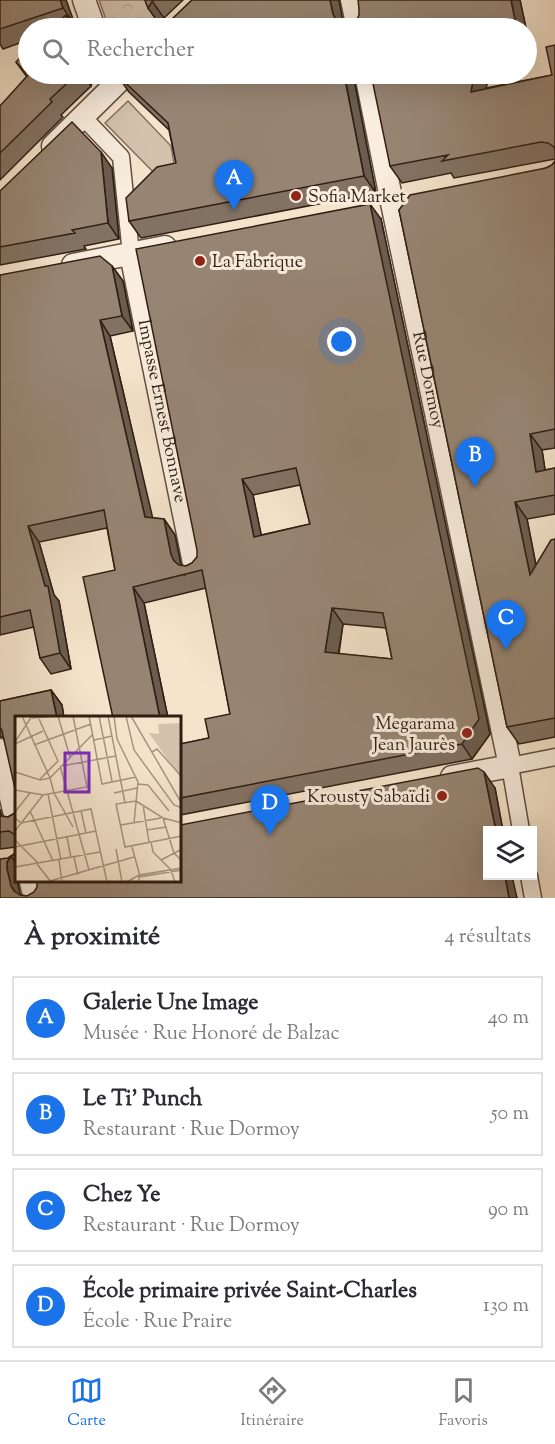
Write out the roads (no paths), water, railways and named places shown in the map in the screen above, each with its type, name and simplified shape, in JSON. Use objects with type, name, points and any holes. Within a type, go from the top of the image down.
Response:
[{"type":"street","points":[[84,0],[90,18]]},
{"type":"street","points":[[352,0],[356,18]]},
{"type":"street","points":[[41,158],[111,84]]},
{"type":"street","name":"Rue Dormoy","points":[[367,84],[382,205],[510,766]]},
{"type":"street","points":[[82,116],[121,157],[131,254]]},
{"type":"street","points":[[382,205],[415,199]]},
{"type":"street","points":[[54,269],[188,243]]},
{"type":"street","name":"Impasse Ernest Bonnave","points":[[131,254],[195,567]]},
{"type":"street","points":[[0,750],[15,815]]},
{"type":"street","points":[[430,781],[555,757]]},
{"type":"street","points":[[510,766],[520,826]]},
{"type":"street","points":[[530,880],[533,898]]},
{"type":"street","points":[[32,883],[35,898]]},
{"type":"place","name":"Sofia Market","points":[[296,196]]},
{"type":"place","name":"Galerie Une Image","points":[[234,210]]},
{"type":"place","name":"La Fabrique","points":[[200,261]]},
{"type":"place","name":"Le Ti' Punch","points":[[475,487]]},
{"type":"place","name":"Chez Ye","points":[[506,650]]},
{"type":"place","name":"Megarama Jean Jaurès","points":[[467,733]]},
{"type":"place","name":"Krousty Sabaïdi","points":[[442,796]]},
{"type":"place","name":"École primaire privée Saint-Charles","points":[[270,835]]}]
